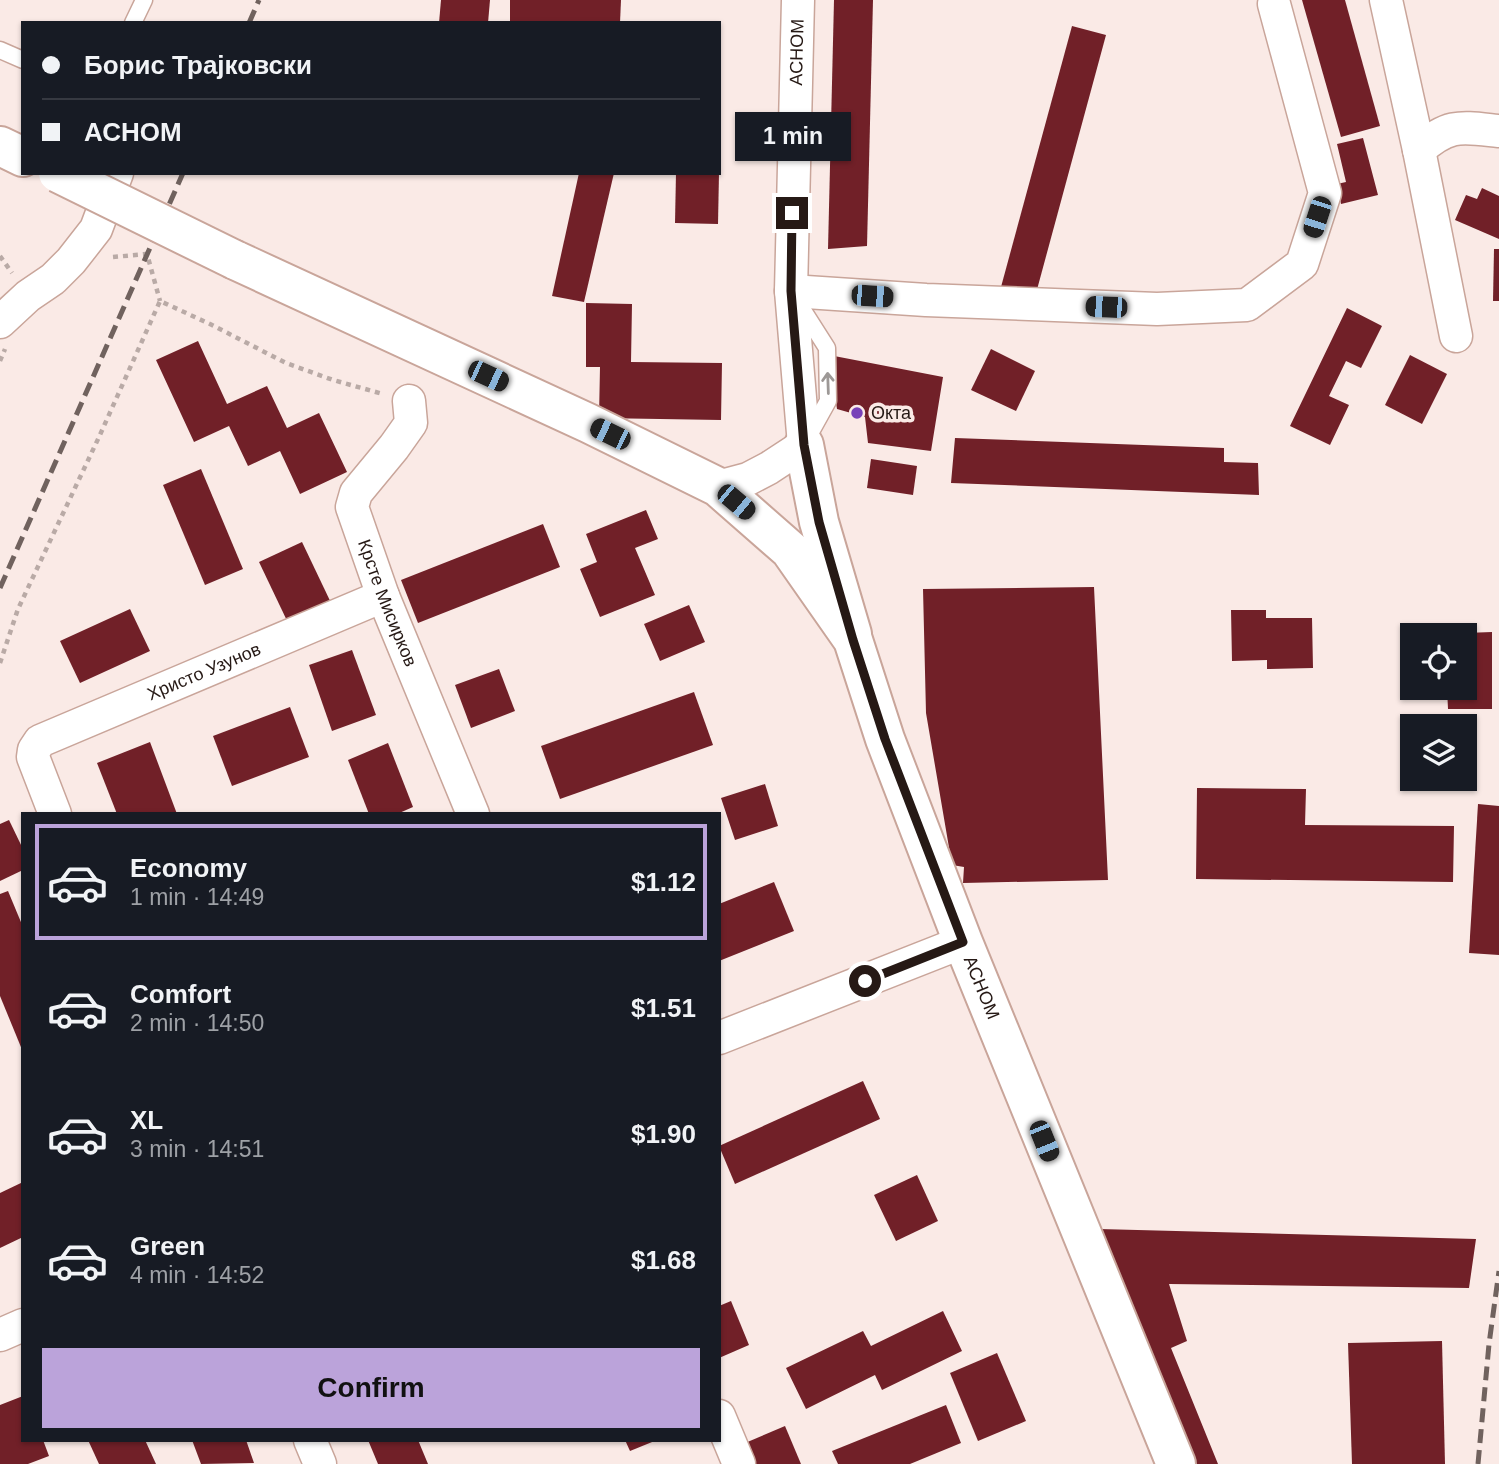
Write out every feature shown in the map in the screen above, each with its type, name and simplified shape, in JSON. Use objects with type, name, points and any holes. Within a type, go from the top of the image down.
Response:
[{"type":"main road","points":[[0,146],[21,155]]},
{"type":"main road","points":[[62,175],[235,260],[588,423],[718,487],[790,550],[853,640]]},
{"type":"main road","name":"АСНОМ","points":[[804,445],[819,522],[885,739],[963,942],[1176,1464]]},
{"type":"street","name":"АСНОМ","points":[[798,0],[791,291],[804,445]]},
{"type":"street","points":[[1387,0],[1456,336]]},
{"type":"street","points":[[791,291],[926,300],[1157,309],[1247,304],[1302,264],[1325,193],[1273,4]]},
{"type":"street","points":[[1419,150],[1434,137],[1460,127],[1499,131]]},
{"type":"street","points":[[0,323],[71,261],[96,229],[116,175]]},
{"type":"street","name":"Крсте Мисирков","points":[[409,401],[411,423],[356,493],[352,507],[383,596],[472,812]]},
{"type":"street","points":[[718,487],[748,479],[804,445]]},
{"type":"street","name":"Христо Узунов","points":[[54,812],[33,757],[37,745],[46,738],[383,596]]},
{"type":"street","points":[[721,1037],[963,942]]},
{"type":"street","points":[[0,1335],[21,1326]]},
{"type":"street","points":[[721,1421],[739,1464]]},
{"type":"street","points":[[311,1442],[320,1464]]},
{"type":"lane","points":[[134,21],[144,0]]},
{"type":"lane","points":[[0,50],[21,59]]},
{"type":"path","points":[[0,663],[18,608],[160,301],[147,254],[71,261]]},
{"type":"path","points":[[160,301],[286,363],[333,380],[409,401]]},
{"type":"building","points":[[441,0],[490,0],[488,21],[439,21]]},
{"type":"building","points":[[510,0],[621,0],[620,21],[510,21]]},
{"type":"building","points":[[834,0],[873,0],[867,246],[828,249]]},
{"type":"building","points":[[1302,0],[1345,0],[1380,126],[1341,137]]},
{"type":"building","points":[[1072,26],[1106,35],[1035,297],[1001,287]]},
{"type":"building","points":[[1363,138],[1378,195],[1341,204],[1337,184],[1346,182],[1337,144]]},
{"type":"building","points":[[579,175],[614,175],[584,302],[552,296]]},
{"type":"building","points":[[676,175],[719,175],[718,224],[675,223]]},
{"type":"building","points":[[1482,188],[1499,196],[1499,239],[1455,220],[1466,195],[1477,199]]},
{"type":"building","points":[[1494,249],[1499,249],[1499,301],[1493,301]]},
{"type":"building","points":[[586,303],[632,304],[631,362],[722,363],[721,420],[599,418],[600,367],[586,367]]},
{"type":"building","points":[[1347,308],[1382,326],[1361,368],[1346,361],[1329,396],[1349,405],[1330,445],[1290,426]]},
{"type":"building","points":[[198,341],[227,404],[267,386],[287,428],[319,413],[347,472],[300,494],[280,451],[248,466],[229,426],[194,442],[156,360]]},
{"type":"building","points":[[991,349],[1035,371],[1016,411],[971,390]]},
{"type":"building","points":[[829,355],[943,377],[931,451],[868,443],[865,417],[837,409]]},
{"type":"building","points":[[1410,355],[1447,374],[1422,424],[1385,405]]},
{"type":"building","points":[[955,438],[1224,448],[1224,462],[1258,463],[1259,495],[951,483]]},
{"type":"building","points":[[871,459],[917,466],[913,495],[867,488]]},
{"type":"building","points":[[201,469],[243,569],[205,585],[163,485]]},
{"type":"building","points":[[646,510],[658,539],[635,548],[655,595],[600,617],[580,569],[597,562],[586,534]]},
{"type":"building","points":[[543,524],[560,567],[418,623],[401,580]]},
{"type":"building","points":[[302,542],[333,607],[290,627],[259,562]]},
{"type":"building","points":[[1094,587],[1108,880],[963,883],[964,867],[952,865],[926,713],[923,589]]},
{"type":"building","points":[[689,605],[705,642],[660,661],[644,624]]},
{"type":"building","points":[[130,609],[150,651],[80,683],[60,641]]},
{"type":"building","points":[[1231,610],[1266,610],[1266,618],[1312,618],[1313,668],[1267,669],[1267,660],[1232,661]]},
{"type":"building","points":[[1492,632],[1492,709],[1448,709],[1448,700],[1477,700],[1477,633]]},
{"type":"building","points":[[352,650],[376,715],[332,731],[309,665]]},
{"type":"building","points":[[499,669],[515,711],[471,728],[455,685]]},
{"type":"building","points":[[694,692],[713,745],[560,799],[541,746]]},
{"type":"building","points":[[290,707],[309,757],[232,786],[213,736]]},
{"type":"building","points":[[150,742],[176,812],[116,812],[97,763]]},
{"type":"building","points":[[388,743],[413,807],[402,812],[368,812],[348,760]]},
{"type":"building","points":[[765,784],[778,826],[735,840],[721,798]]},
{"type":"building","points":[[1197,788],[1306,789],[1305,825],[1454,826],[1453,882],[1196,879]]},
{"type":"building","points":[[1478,804],[1499,806],[1499,955],[1469,953]]},
{"type":"building","points":[[9,820],[21,845],[21,871],[0,881],[0,824]]},
{"type":"building","points":[[774,882],[794,931],[721,960],[721,903]]},
{"type":"building","points":[[8,891],[21,922],[21,1047],[0,996],[0,894]]},
{"type":"building","points":[[863,1081],[880,1119],[735,1184],[721,1145]]},
{"type":"building","points":[[917,1175],[938,1221],[896,1241],[874,1195]]},
{"type":"building","points":[[21,1183],[21,1238],[0,1248],[0,1193]]},
{"type":"building","points":[[1099,1229],[1476,1239],[1469,1288],[1169,1284],[1187,1341],[1171,1348],[1218,1464],[1189,1464]]},
{"type":"building","points":[[731,1301],[749,1345],[721,1357],[721,1305]]},
{"type":"building","points":[[943,1311],[962,1351],[882,1390],[875,1375],[806,1409],[786,1368],[863,1331],[871,1346]]},
{"type":"building","points":[[1442,1341],[1445,1464],[1352,1464],[1348,1343]]},
{"type":"building","points":[[997,1353],[1026,1421],[978,1441],[950,1373]]},
{"type":"building","points":[[21,1397],[21,1442],[44,1442],[49,1456],[28,1464],[0,1464],[0,1405]]},
{"type":"building","points":[[946,1405],[961,1443],[910,1464],[838,1464],[832,1451]]},
{"type":"building","points":[[785,1426],[801,1464],[745,1464],[738,1446]]},
{"type":"building","points":[[89,1442],[146,1442],[156,1464],[99,1464]]},
{"type":"building","points":[[193,1442],[247,1442],[254,1463],[201,1464]]},
{"type":"building","points":[[369,1442],[419,1442],[428,1464],[378,1464]]},
{"type":"building","points":[[626,1442],[652,1442],[630,1451]]},
{"type":"railway","points":[[250,21],[259,0]]},
{"type":"railway","points":[[0,588],[182,175]]},
{"type":"railway","points":[[1478,1464],[1499,1271]]},
{"type":"place","name":"Окта","points":[[857,413]]},
{"type":"route","points":[[792,213],[791,291],[804,445],[819,522],[885,739],[963,942],[865,981]]}]
